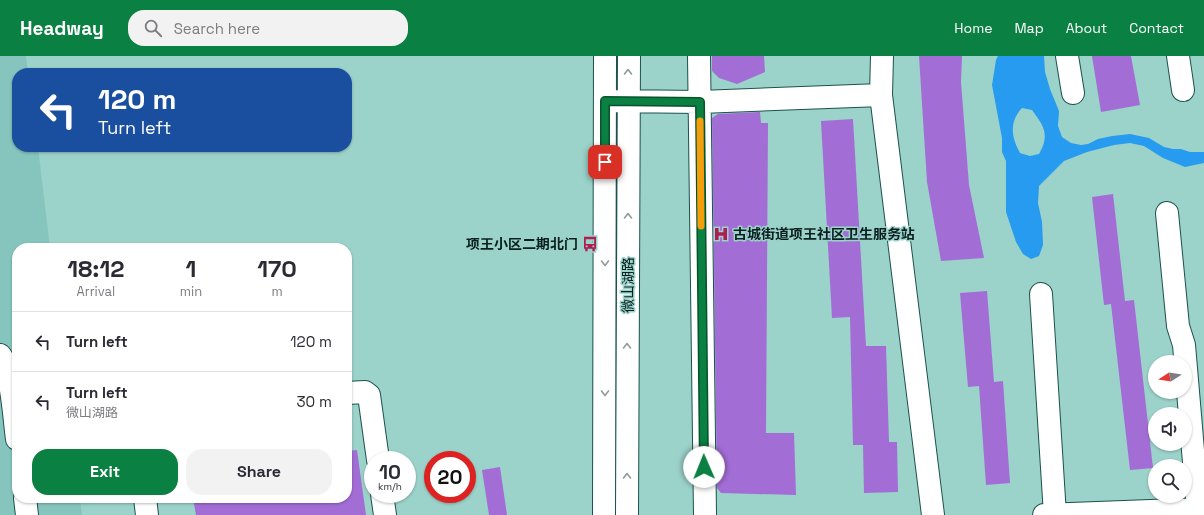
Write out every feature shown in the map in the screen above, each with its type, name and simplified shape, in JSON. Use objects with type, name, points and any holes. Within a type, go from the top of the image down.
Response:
[{"type":"street","name":"微山湖路","points":[[604,515],[605,56]]},
{"type":"street","name":"微山湖路","points":[[627,515],[628,56]]},
{"type":"street","points":[[699,56],[705,515]]},
{"type":"street","points":[[882,56],[881,95],[933,515]]},
{"type":"street","points":[[1067,56],[1073,92]]},
{"type":"street","points":[[1178,56],[1183,90]]},
{"type":"street","points":[[605,101],[700,102],[881,95]]},
{"type":"street","points":[[1044,515],[1201,509],[1184,345],[1178,326],[1167,213]]},
{"type":"street","points":[[1041,294],[1055,515]]},
{"type":"street","points":[[0,355],[8,372],[12,402]]},
{"type":"street","points":[[352,393],[365,392],[369,395],[377,451]]},
{"type":"street","points":[[26,503],[27,515]]},
{"type":"street","points":[[146,503],[147,515]]},
{"type":"street","points":[[383,503],[385,515]]},
{"type":"shaded area","points":[[0,56],[26,56],[27,68],[12,68],[12,152],[39,152],[49,243],[12,243],[12,503],[81,503],[82,515],[0,515]]},
{"type":"water","points":[[998,56],[1044,56],[1045,72],[1059,111],[1058,126],[1062,137],[1071,143],[1081,145],[1088,144],[1098,139],[1130,134],[1149,138],[1164,147],[1181,149],[1190,152],[1204,152],[1204,163],[1185,167],[1163,158],[1144,146],[1130,143],[1114,145],[1087,152],[1064,161],[1039,186],[1038,203],[1042,222],[1043,245],[1039,256],[1031,259],[1023,254],[1016,242],[1006,212],[1006,161],[1002,152],[1002,138],[992,85]],"holes":[[[1022,108],[1032,110],[1040,121],[1045,136],[1039,154],[1030,156],[1020,153],[1013,135],[1013,124]]]},
{"type":"building","points":[[712,56],[764,56],[765,72],[737,84],[719,78],[712,71]]},
{"type":"building","points":[[919,56],[962,56],[961,82],[969,185],[984,258],[941,261],[927,182]]},
{"type":"building","points":[[1092,56],[1131,56],[1140,105],[1101,112]]},
{"type":"building","points":[[760,112],[761,123],[768,123],[766,433],[794,433],[796,495],[721,493],[717,488],[712,118],[718,114]]},
{"type":"building","points":[[853,119],[866,346],[886,346],[889,442],[897,442],[898,492],[864,493],[863,445],[853,445],[850,317],[832,318],[821,121]]},
{"type":"building","points":[[1113,194],[1125,301],[1134,300],[1148,424],[1148,451],[1151,451],[1152,459],[1148,459],[1148,468],[1130,470],[1111,304],[1104,305],[1092,197]]},
{"type":"building","points":[[987,291],[994,382],[1003,381],[1010,483],[986,485],[979,386],[968,387],[960,293]]},
{"type":"building","points":[[352,450],[357,450],[366,515],[196,515],[194,503],[352,503]]},
{"type":"building","points":[[500,467],[507,515],[489,515],[482,470]]},
{"type":"slow traffic","points":[[700,121],[701,226]]},
{"type":"place","name":"古城街道项王社区卫生服务站","points":[[721,234]]},
{"type":"place","name":"项王小区二期北门","points":[[590,244]]},
{"type":"route","points":[[605,162],[605,101],[700,102],[704,467]]}]
